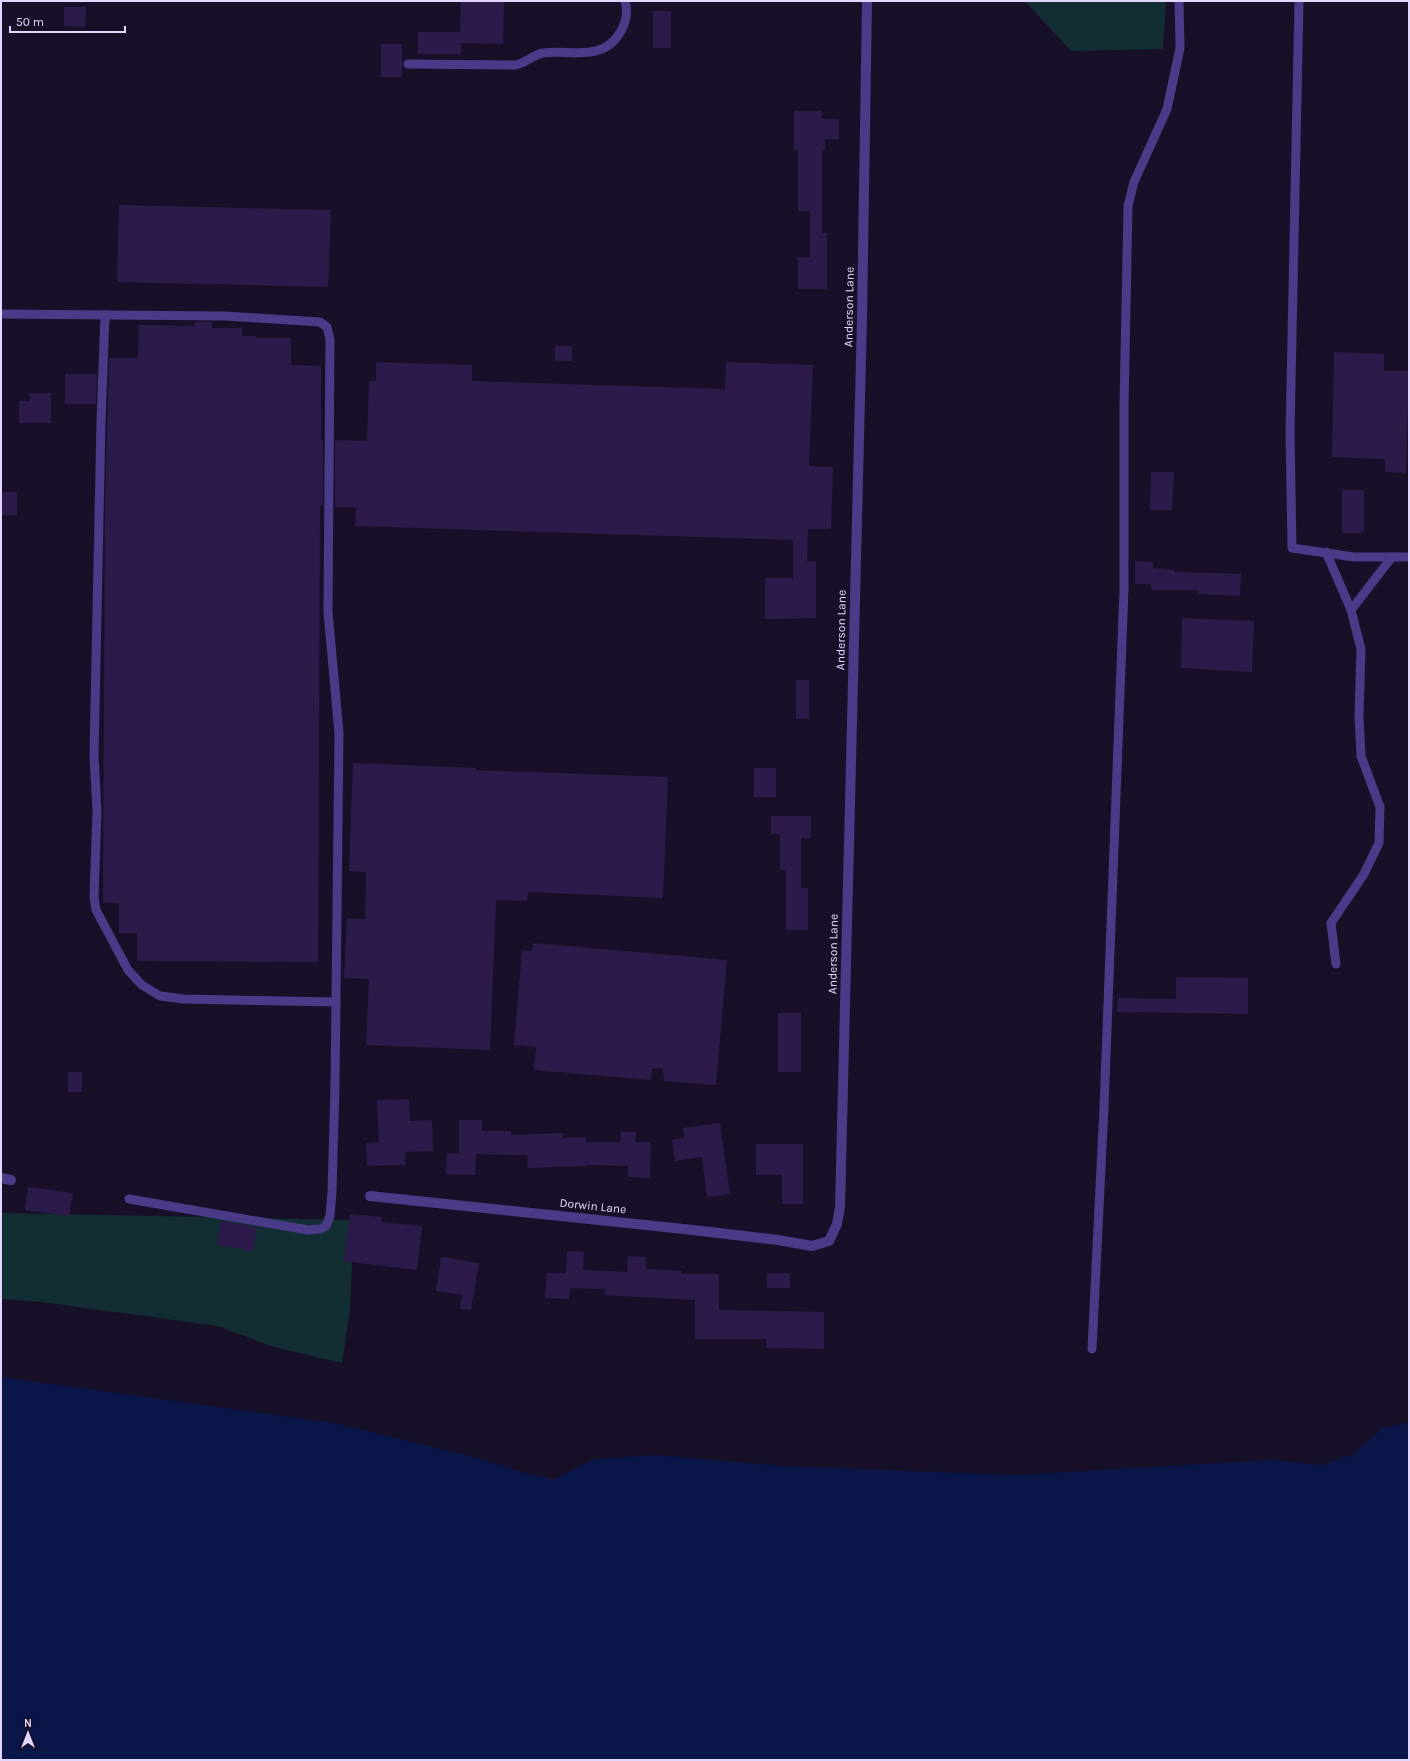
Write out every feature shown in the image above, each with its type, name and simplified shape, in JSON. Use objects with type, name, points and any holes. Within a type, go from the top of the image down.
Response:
[{"type":"street","name":"Anderson Lane","points":[[812,1246],[829,1241],[837,1224],[840,1207],[862,317],[867,1]]},
{"type":"street","name":"Dorwin Lane","points":[[370,1196],[693,1230],[778,1240],[812,1246]]},
{"type":"lane","points":[[408,64],[515,65],[522,64],[540,54],[581,54],[599,50],[616,40],[625,23],[625,1]]},
{"type":"lane","points":[[1092,1349],[1124,588],[1124,407],[1128,206],[1134,182],[1167,109],[1180,48],[1179,1]]},
{"type":"lane","points":[[1300,1],[1290,432],[1292,548],[1354,557],[1409,557]]},
{"type":"lane","points":[[1,314],[225,316],[320,322],[327,327],[330,339],[328,612],[339,733],[336,1002],[332,1192],[330,1216],[326,1226],[320,1229],[308,1230],[129,1199]]},
{"type":"lane","points":[[105,315],[101,422],[94,756],[97,811],[94,897],[96,910],[128,970],[142,985],[160,996],[184,999],[336,1002]]},
{"type":"lane","points":[[1326,552],[1351,610],[1361,649],[1359,716],[1361,756],[1380,807],[1379,843],[1364,874],[1331,923],[1336,964]]},
{"type":"lane","points":[[1351,610],[1392,557]]},
{"type":"green space","points":[[1025,1],[1166,1],[1163,49],[1071,51]]},
{"type":"green space","points":[[1,1213],[354,1220],[350,1308],[342,1363],[274,1347],[218,1326],[41,1302],[1,1299]]},
{"type":"shaded area","points":[[1,1377],[334,1423],[474,1457],[532,1475],[555,1479],[594,1459],[656,1455],[784,1466],[1014,1475],[1269,1460],[1322,1465],[1354,1454],[1382,1428],[1409,1422],[1409,1760],[1,1760]]},
{"type":"building","points":[[461,1],[504,1],[503,44],[461,43],[461,54],[418,54],[418,32],[460,32]]},
{"type":"building","points":[[64,7],[86,7],[85,27],[64,26]]},
{"type":"building","points":[[653,11],[671,11],[671,48],[653,48]]},
{"type":"building","points":[[381,44],[402,44],[402,77],[381,77]]},
{"type":"building","points":[[794,111],[822,111],[822,119],[839,119],[839,139],[825,139],[825,150],[822,150],[822,233],[827,233],[827,289],[798,289],[798,257],[810,257],[810,211],[798,211],[798,150],[794,150]]},
{"type":"building","points":[[119,205],[331,210],[328,287],[117,282]]},
{"type":"building","points":[[195,322],[212,322],[212,328],[242,328],[242,336],[256,336],[256,338],[291,338],[291,365],[321,366],[323,506],[320,506],[318,962],[137,961],[137,933],[119,933],[119,903],[103,903],[105,506],[109,358],[138,358],[139,325],[195,326]]},
{"type":"building","points":[[555,346],[572,346],[572,361],[555,361]]},
{"type":"building","points":[[1334,352],[1384,354],[1384,371],[1409,371],[1406,473],[1385,472],[1385,459],[1332,457]]},
{"type":"building","points":[[376,362],[472,365],[472,381],[725,389],[726,362],[813,365],[809,466],[833,467],[831,529],[808,529],[807,561],[816,561],[816,618],[765,619],[765,578],[793,578],[793,540],[355,526],[356,507],[335,507],[335,440],[367,441],[369,381],[376,381]]},
{"type":"building","points":[[65,374],[97,374],[96,404],[65,404]]},
{"type":"building","points":[[30,393],[51,393],[51,423],[19,423],[19,401],[30,401]]},
{"type":"building","points":[[1151,472],[1174,472],[1172,510],[1150,510]]},
{"type":"building","points":[[1342,490],[1364,490],[1364,533],[1342,533]]},
{"type":"building","points":[[1,492],[17,492],[17,515],[1,515]]},
{"type":"building","points":[[1135,561],[1153,562],[1153,568],[1175,570],[1175,572],[1241,574],[1240,596],[1198,594],[1198,590],[1152,590],[1151,584],[1135,584]]},
{"type":"building","points":[[1182,618],[1254,621],[1252,672],[1181,668]]},
{"type":"building","points":[[796,680],[809,680],[809,719],[796,719]]},
{"type":"building","points":[[353,763],[476,768],[476,770],[668,777],[663,898],[528,892],[527,901],[496,900],[490,1050],[366,1045],[369,979],[344,978],[347,918],[365,919],[366,872],[349,871]]},
{"type":"building","points":[[754,768],[776,768],[776,797],[754,797]]},
{"type":"building","points":[[771,816],[811,816],[811,838],[801,838],[801,888],[808,888],[808,930],[786,930],[786,870],[780,870],[780,834],[771,834]]},
{"type":"building","points":[[533,943],[727,960],[716,1085],[664,1081],[662,1068],[652,1069],[651,1080],[534,1070],[536,1047],[514,1045],[522,950],[532,951]]},
{"type":"building","points":[[1176,977],[1248,978],[1248,1014],[1117,1012],[1118,998],[1176,999]]},
{"type":"building","points":[[778,1013],[801,1013],[801,1072],[778,1072]]},
{"type":"building","points":[[68,1072],[82,1072],[82,1092],[68,1092]]},
{"type":"building","points":[[409,1099],[410,1121],[432,1120],[433,1151],[405,1152],[406,1165],[367,1166],[366,1143],[379,1142],[377,1100]]},
{"type":"building","points":[[459,1120],[482,1120],[482,1131],[511,1131],[511,1135],[563,1133],[563,1138],[586,1137],[586,1142],[620,1142],[621,1132],[636,1132],[635,1142],[651,1142],[650,1178],[628,1177],[628,1166],[587,1165],[528,1168],[527,1155],[476,1154],[475,1175],[446,1174],[447,1153],[459,1153]]},
{"type":"building","points":[[720,1123],[730,1194],[707,1197],[702,1157],[675,1161],[672,1140],[684,1138],[683,1128]]},
{"type":"building","points":[[756,1144],[803,1144],[803,1204],[782,1204],[782,1175],[756,1175]]},
{"type":"building","points":[[28,1187],[73,1193],[69,1216],[25,1210]]},
{"type":"building","points":[[350,1214],[382,1217],[381,1222],[422,1226],[417,1270],[344,1261]]},
{"type":"building","points":[[221,1221],[257,1227],[253,1251],[217,1245]]},
{"type":"building","points":[[567,1251],[584,1252],[583,1270],[627,1272],[628,1256],[646,1257],[646,1269],[682,1271],[681,1274],[719,1274],[719,1310],[824,1312],[824,1349],[766,1348],[766,1339],[695,1339],[695,1300],[604,1295],[605,1289],[570,1288],[569,1299],[545,1298],[547,1273],[566,1273]]},
{"type":"building","points":[[441,1257],[479,1263],[471,1310],[460,1309],[462,1295],[436,1291]]},
{"type":"building","points":[[767,1273],[790,1273],[790,1288],[767,1288]]}]
